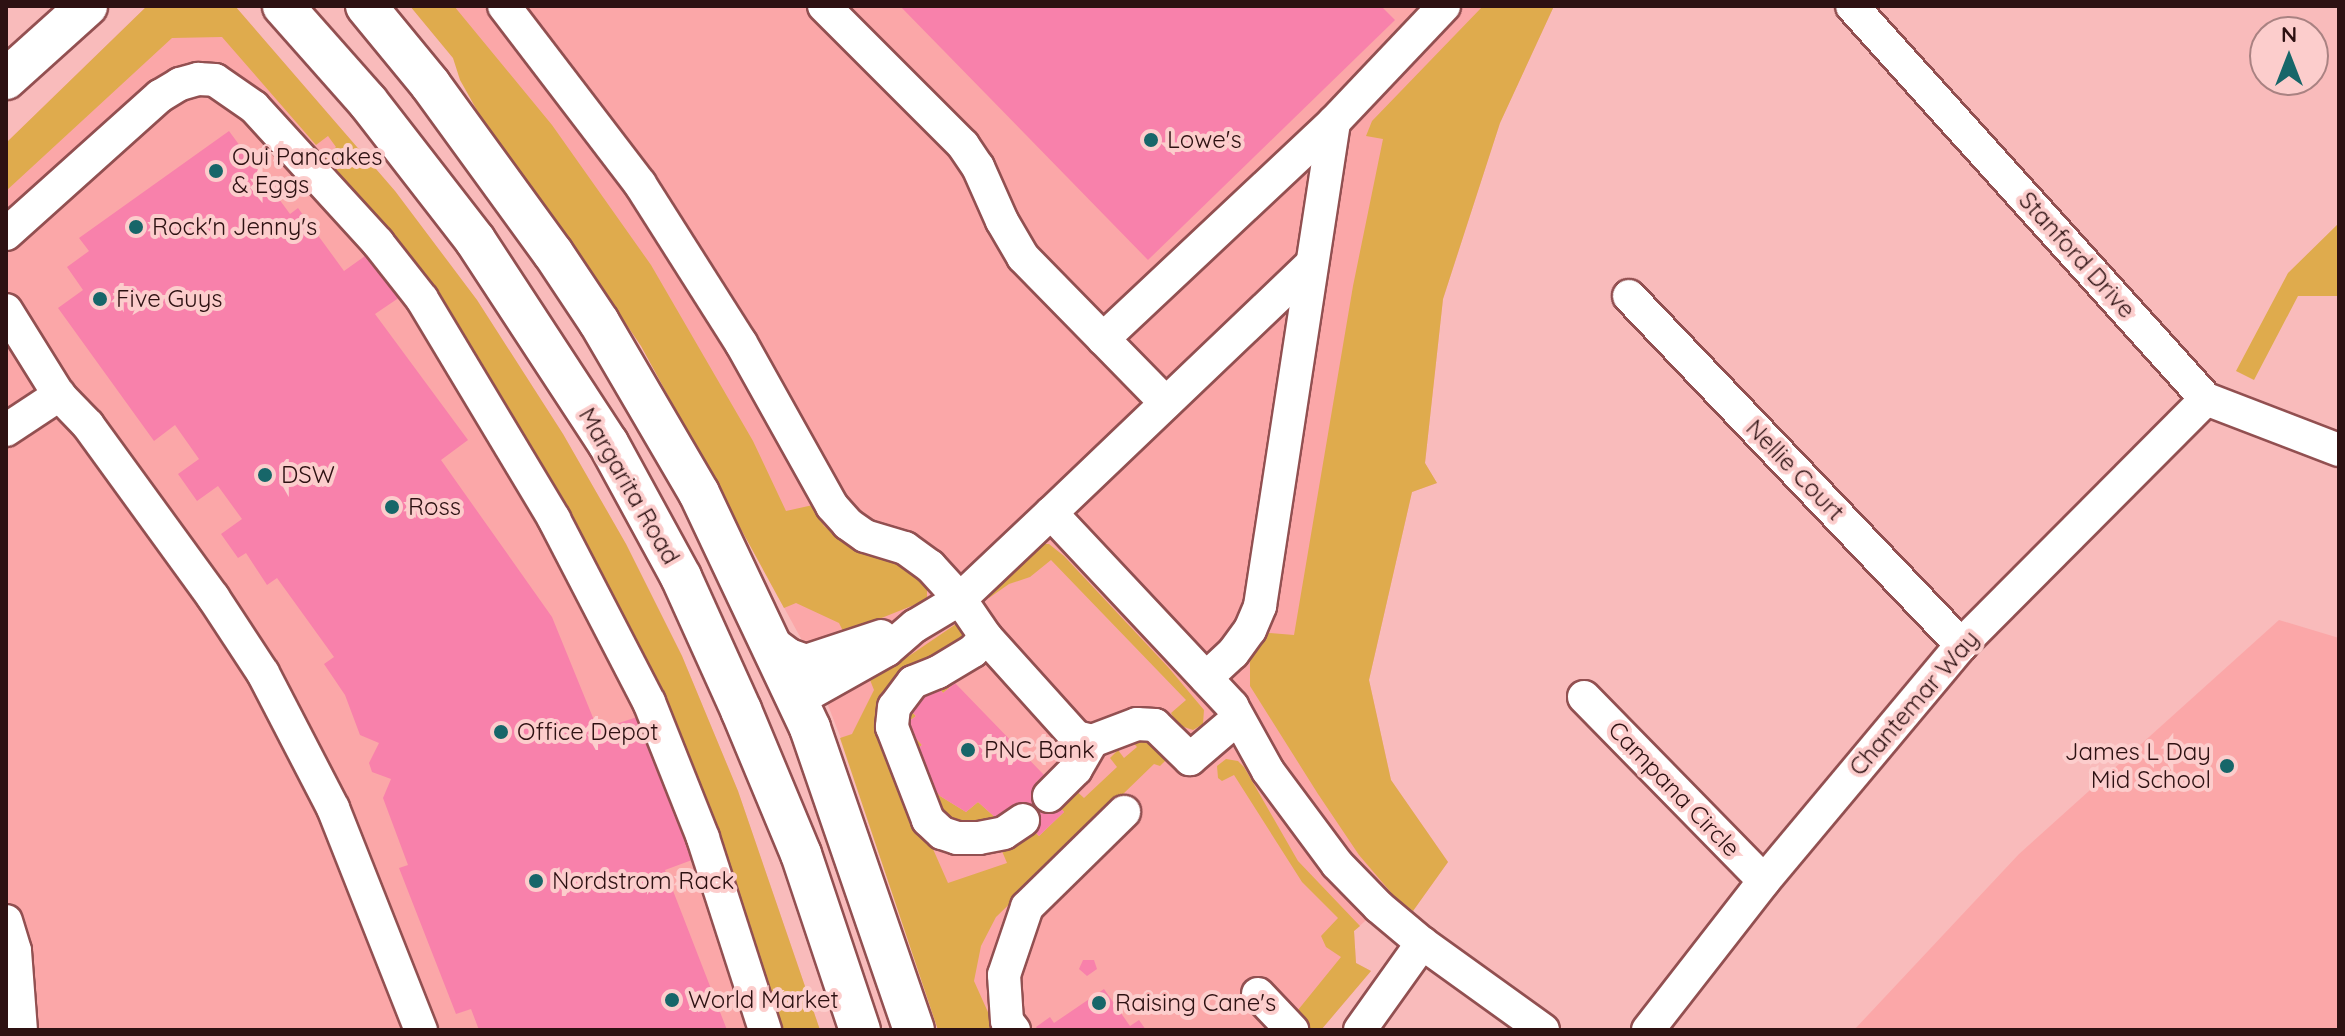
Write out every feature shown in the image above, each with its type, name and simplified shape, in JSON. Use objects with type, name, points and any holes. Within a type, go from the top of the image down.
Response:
[{"type":"main road","points":[[6,79],[87,6]]},
{"type":"main road","name":"Margarita Road","points":[[283,6],[368,102],[475,240],[608,443],[681,577],[741,710],[801,854],[860,1030]]},
{"type":"main road","points":[[366,6],[499,176],[599,322],[699,493],[798,700],[839,805],[914,1030]]},
{"type":"main road","points":[[608,443],[681,528],[761,695],[771,702],[783,704],[798,700]]},
{"type":"street","points":[[504,6],[640,184],[741,343],[832,506],[848,524],[865,536],[905,548],[930,566],[960,599],[986,637],[1076,737],[1092,741],[1137,724],[1155,725],[1190,759],[1238,718]]},
{"type":"street","points":[[824,6],[963,145],[978,167],[1002,221],[1023,257],[1166,403]]},
{"type":"street","points":[[1103,339],[1334,122],[1444,6]]},
{"type":"street","name":"Stanford Drive","points":[[1852,6],[2206,399],[2339,450]]},
{"type":"street","points":[[6,234],[160,96],[180,84],[215,80],[254,107],[378,243],[422,299],[554,519],[649,702],[703,838],[765,1030]]},
{"type":"street","points":[[1206,678],[1233,653],[1250,630],[1260,606],[1334,122]]},
{"type":"street","points":[[798,700],[887,650],[915,626],[960,599],[1312,264]]},
{"type":"street","name":"Nellie Court","points":[[1629,296],[1961,645]]},
{"type":"street","points":[[6,310],[59,395],[88,425],[213,597],[263,673],[333,808],[421,1030]]},
{"type":"street","points":[[6,430],[59,395]]},
{"type":"street","name":"Chantemar Way","points":[[1648,1030],[1764,881],[1961,645],[2206,399]]},
{"type":"street","points":[[1051,513],[1206,678],[1238,718],[1268,771],[1337,864],[1379,907],[1422,943],[1543,1030]]},
{"type":"street","points":[[772,642],[789,655],[806,661],[915,626]]},
{"type":"street","points":[[986,637],[973,651],[938,672],[913,682],[894,707],[892,727],[928,820],[942,833],[957,838],[979,838],[1004,833],[1023,820]]},
{"type":"street","name":"Campana Circle","points":[[1584,697],[1764,881]]},
{"type":"street","points":[[1049,796],[1076,769],[1092,741]]},
{"type":"street","points":[[1011,1025],[1004,975],[1027,907],[1124,812]]},
{"type":"street","points":[[6,921],[15,951],[21,1030]]},
{"type":"street","points":[[1360,1030],[1422,943]]},
{"type":"street","points":[[1258,994],[1292,1030]]},
{"type":"shaded area","points":[[147,6],[235,6],[395,191],[477,300],[563,434],[626,544],[682,656],[738,791],[820,1030],[6,1030],[6,143]]},
{"type":"shaded area","points":[[147,6],[235,6],[395,191],[477,300],[563,434],[626,544],[682,656],[738,791],[820,1030],[782,1030],[717,833],[391,240],[325,157],[336,147],[328,136],[316,145],[222,37],[172,38],[6,191],[6,143]]},
{"type":"shaded area","points":[[410,6],[1554,6],[1500,123],[1443,299],[1425,463],[1437,483],[1412,492],[1369,680],[1391,780],[1448,862],[1413,911],[1393,896],[1354,931],[1356,963],[1371,971],[1321,1030],[938,1030],[860,787],[804,644],[641,346],[477,113],[453,58]]},
{"type":"shaded area","points":[[410,6],[454,6],[552,125],[651,265],[753,441],[786,511],[813,505],[824,526],[845,542],[909,570],[927,588],[927,597],[844,633],[839,623],[796,603],[784,608],[641,346],[583,260],[496,144],[460,80],[453,58]]},
{"type":"shaded area","points":[[1483,6],[1554,6],[1500,123],[1443,299],[1425,463],[1437,483],[1412,492],[1369,680],[1391,780],[1448,862],[1413,911],[1394,896],[1359,855],[1250,686],[1250,652],[1256,639],[1269,633],[1294,635],[1353,286],[1383,139],[1366,136],[1372,121]]},
{"type":"shaded area","points":[[2339,223],[2339,296],[2298,296],[2254,380],[2236,371],[2288,273]]},
{"type":"shaded area","points":[[1041,544],[1049,544],[1064,556],[1168,667],[1204,710],[1203,724],[1193,730],[1178,725],[1171,713],[1186,700],[1051,560],[1030,577],[1009,584],[989,598],[988,592]]},
{"type":"shaded area","name":"James L Day Mid School","points":[[2279,620],[2339,638],[2339,1030],[1854,1030],[2019,854]]},
{"type":"shaded area","points":[[959,622],[969,635],[894,690],[914,806],[948,883],[1007,863],[999,844],[1033,830],[1039,836],[1064,812],[1055,802],[1072,787],[1084,798],[1117,767],[1110,758],[1118,750],[1124,758],[1137,747],[1130,739],[1135,734],[1153,741],[1167,759],[1160,766],[1154,764],[996,917],[981,946],[974,981],[996,1030],[938,1030],[840,738],[852,734],[874,690],[868,675],[909,656]]},
{"type":"shaded area","points":[[976,656],[979,662],[943,693],[935,683],[916,696],[908,708],[916,716],[904,725],[922,745],[910,755],[940,796],[966,812],[978,802],[997,819],[966,824],[939,814],[924,798],[898,727],[904,704],[915,691]]},
{"type":"shaded area","points":[[1226,759],[1238,761],[1244,767],[1298,861],[1360,926],[1354,931],[1356,963],[1371,971],[1321,1030],[1272,1030],[1298,1010],[1341,957],[1326,947],[1321,936],[1338,918],[1302,882],[1234,775],[1222,781],[1218,778],[1217,766]]},
{"type":"building","name":"Lowe's","points":[[900,6],[1381,6],[1395,20],[1148,260]]},
{"type":"building","points":[[229,131],[290,214],[298,208],[344,271],[372,251],[403,295],[375,314],[468,440],[441,460],[552,617],[598,730],[637,717],[692,860],[665,870],[727,1030],[479,1030],[471,1009],[456,1014],[399,868],[408,865],[383,798],[391,779],[372,772],[369,763],[379,743],[360,735],[345,695],[324,664],[334,657],[277,578],[267,585],[246,553],[238,558],[221,534],[242,519],[218,486],[197,501],[178,474],[199,459],[175,425],[154,441],[58,308],[83,290],[67,267],[89,251],[79,238]]},
{"type":"building","name":"PNC Bank","points":[[936,683],[943,693],[955,683],[1044,775],[1036,782],[1064,812],[1039,836],[1011,807],[997,819],[978,802],[966,812],[940,796],[909,755],[922,745],[904,725],[916,716],[908,708]]},
{"type":"building","points":[[1083,960],[1094,960],[1097,969],[1087,976],[1079,969]]},
{"type":"building","name":"Raising Cane's","points":[[1104,989],[1130,1026],[1139,1020],[1146,1030],[1038,1030],[1036,1027],[1050,1017],[1054,1023]]},
{"type":"place","name":"Lowe's","points":[[1151,140]]},
{"type":"place","name":"Oui Pancakes & Eggs","points":[[216,171]]},
{"type":"place","name":"Rock'n Jenny's","points":[[136,227]]},
{"type":"place","name":"Five Guys","points":[[100,299]]},
{"type":"place","name":"DSW","points":[[265,475]]},
{"type":"place","name":"Ross","points":[[392,507]]},
{"type":"place","name":"Office Depot","points":[[501,732]]},
{"type":"place","name":"PNC Bank","points":[[968,750]]},
{"type":"place","name":"James L Day Mid School","points":[[2227,766]]},
{"type":"place","name":"Nordstrom Rack","points":[[536,881]]},
{"type":"place","name":"World Market","points":[[672,1000]]},
{"type":"place","name":"Raising Cane's","points":[[1099,1003]]}]
